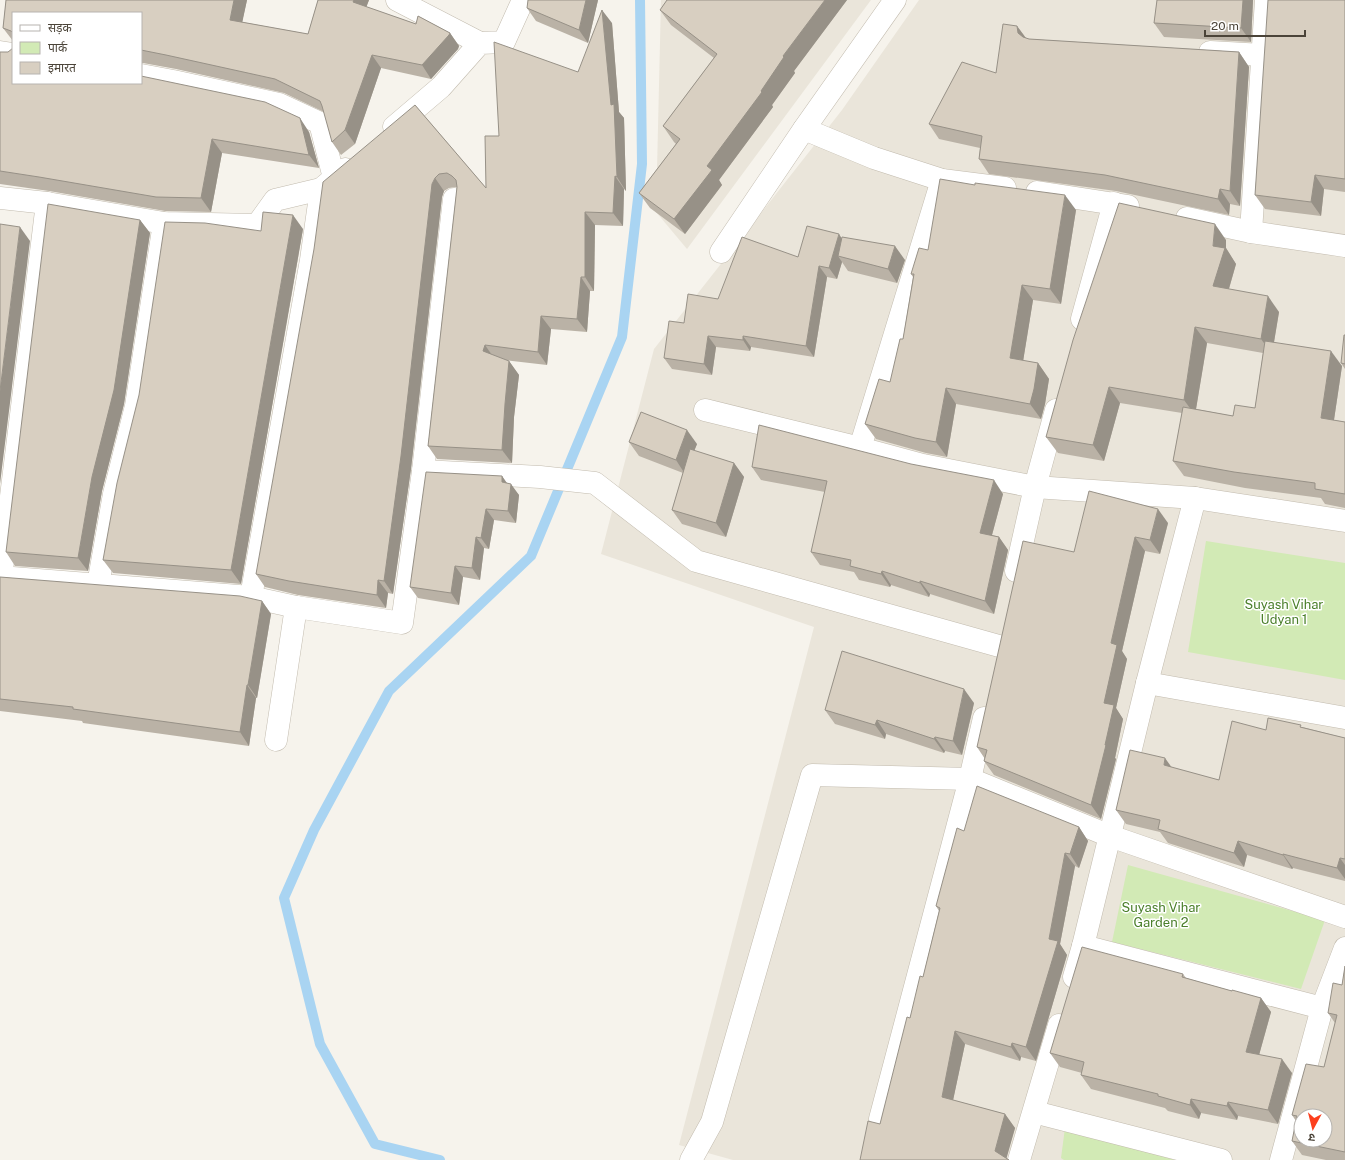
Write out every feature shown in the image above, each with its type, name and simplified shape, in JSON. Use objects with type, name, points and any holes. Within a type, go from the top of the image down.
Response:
[{"type":"street","points":[[397,0],[480,43],[504,42],[522,0]]},
{"type":"street","points":[[721,252],[804,129],[896,0]]},
{"type":"street","points":[[1251,232],[1266,0]]},
{"type":"street","points":[[381,138],[441,87],[480,43]]},
{"type":"street","points":[[1191,50],[1263,55]]},
{"type":"street","points":[[0,52],[12,54]]},
{"type":"street","points":[[142,75],[279,104],[320,123],[327,183],[311,260],[251,597]]},
{"type":"street","points":[[804,129],[874,158],[942,180],[1114,203],[1145,209]]},
{"type":"street","points":[[0,198],[47,203],[164,223],[257,225],[275,200],[327,183],[357,158]]},
{"type":"street","points":[[860,448],[942,180]]},
{"type":"street","points":[[47,203],[1,578],[98,584],[251,597],[296,607],[402,623],[423,471],[454,199]]},
{"type":"street","points":[[1076,341],[1114,203]]},
{"type":"street","points":[[1168,214],[1251,232],[1345,246]]},
{"type":"street","points":[[98,584],[114,494],[136,406],[164,223]]},
{"type":"street","points":[[1011,593],[1035,488],[1063,388]]},
{"type":"street","points":[[705,410],[923,465],[1035,488],[1195,498],[1345,521]]},
{"type":"street","points":[[423,471],[540,477],[595,483],[696,561],[998,654],[1005,624]]},
{"type":"street","points":[[1019,1160],[1083,946],[1147,683],[1195,498]]},
{"type":"street","points":[[276,740],[296,607]]},
{"type":"street","points":[[1147,683],[1345,718]]},
{"type":"street","points":[[880,1119],[970,779],[988,701]]},
{"type":"street","points":[[691,1160],[712,1122],[812,775],[970,779],[1110,836],[1345,917]]},
{"type":"street","points":[[1083,946],[1322,1008]]},
{"type":"street","points":[[1281,1160],[1322,1008],[1345,948]]},
{"type":"street","points":[[1034,1112],[1221,1160]]},
{"type":"shaded area","points":[[661,0],[871,0],[687,249],[656,212]]},
{"type":"shaded area","points":[[919,0],[1345,0],[1345,1160],[733,1160],[679,1145],[814,627],[601,554],[654,349],[842,110]]},
{"type":"green space","name":"Suyash Vihar Udyan 1","points":[[1206,541],[1345,563],[1345,680],[1188,652]]},
{"type":"green space","name":"Suyash Vihar Garden 2","points":[[1128,865],[1325,920],[1301,989],[1112,942]]},
{"type":"green space","points":[[1065,1128],[1175,1160],[1064,1160],[1061,1158]]},
{"type":"building","points":[[6,0],[234,0],[230,20],[308,34],[318,0],[354,0],[353,2],[416,24],[418,16],[450,33],[422,65],[372,55],[345,130],[332,142],[320,101],[275,79],[142,50],[142,12],[12,12],[12,32],[3,28]]},
{"type":"building","points":[[528,0],[586,0],[579,30],[527,8]]},
{"type":"building","points":[[667,0],[825,0],[783,56],[784,57],[761,91],[762,92],[707,166],[712,170],[674,219],[639,193],[680,139],[663,126],[717,54],[660,10]]},
{"type":"building","points":[[1157,0],[1243,0],[1241,28],[1154,23]]},
{"type":"building","points":[[1268,0],[1345,0],[1345,179],[1315,175],[1311,202],[1255,195]]},
{"type":"building","points":[[602,10],[611,105],[614,104],[617,177],[615,176],[613,213],[585,212],[585,277],[581,277],[577,319],[541,316],[538,352],[485,345],[483,351],[509,361],[502,450],[428,446],[457,187],[456,180],[452,176],[447,173],[439,174],[432,184],[401,456],[384,581],[378,580],[377,595],[289,581],[256,574],[314,249],[323,182],[415,105],[486,188],[485,136],[499,136],[494,42],[578,72]]},
{"type":"building","points":[[1003,24],[1017,26],[1018,33],[1029,39],[1239,52],[1230,191],[1220,189],[1218,199],[1105,175],[979,159],[982,136],[929,124],[962,62],[996,73]]},
{"type":"building","points":[[12,49],[12,84],[142,84],[142,76],[265,102],[300,118],[309,155],[212,139],[201,198],[156,197],[0,171],[0,52],[8,52]]},
{"type":"building","points":[[940,179],[975,185],[975,183],[1065,195],[1050,289],[1022,285],[1010,358],[1038,363],[1030,404],[946,388],[936,442],[915,438],[865,424],[879,379],[890,382],[900,339],[903,339],[914,274],[911,274],[919,248],[928,250]]},
{"type":"building","points":[[1119,203],[1215,224],[1213,246],[1225,248],[1213,286],[1268,296],[1261,339],[1195,327],[1184,400],[1109,387],[1093,445],[1046,437],[1073,340]]},
{"type":"building","points":[[48,204],[140,220],[114,390],[92,477],[78,558],[6,552]]},
{"type":"building","points":[[263,212],[293,215],[231,570],[103,560],[117,483],[139,395],[165,222],[205,223],[261,231]]},
{"type":"building","points":[[0,224],[20,227],[0,391]]},
{"type":"building","points":[[807,226],[839,234],[829,268],[819,266],[806,346],[743,336],[743,340],[708,336],[704,364],[664,358],[669,321],[684,323],[688,294],[718,299],[742,237],[798,257]]},
{"type":"building","points":[[842,237],[895,246],[888,269],[838,256]]},
{"type":"building","points":[[1345,335],[1345,364],[1341,363]]},
{"type":"building","points":[[1265,341],[1331,351],[1321,418],[1345,422],[1345,494],[1315,489],[1315,483],[1234,472],[1173,461],[1183,407],[1233,416],[1235,405],[1255,408]]},
{"type":"building","points":[[641,412],[687,430],[676,460],[629,442]]},
{"type":"building","points":[[759,425],[911,464],[994,480],[980,533],[999,537],[985,601],[882,571],[881,574],[850,566],[851,560],[811,552],[827,481],[752,467]]},
{"type":"building","points":[[690,449],[734,463],[716,523],[672,510]]},
{"type":"building","points":[[426,472],[502,476],[502,482],[511,484],[508,511],[486,509],[481,538],[476,537],[472,568],[455,566],[451,593],[410,587]]},
{"type":"building","points":[[1089,491],[1158,509],[1150,540],[1135,537],[1111,643],[1117,645],[1104,703],[1114,705],[1091,805],[984,761],[987,750],[977,747],[1023,541],[1074,552]]},
{"type":"building","points":[[0,577],[240,596],[262,601],[240,732],[73,709],[73,707],[0,699]]},
{"type":"building","points":[[842,651],[964,689],[953,741],[935,737],[934,739],[877,720],[875,725],[825,710]]},
{"type":"building","points":[[1268,718],[1301,725],[1300,727],[1345,738],[1345,859],[1340,858],[1337,868],[1283,855],[1238,841],[1234,853],[1158,829],[1160,820],[1116,810],[1130,750],[1165,758],[1164,765],[1219,780],[1232,721],[1266,730]]},
{"type":"building","points":[[977,786],[1079,827],[1070,854],[1065,853],[1049,939],[1058,941],[1026,1047],[1012,1043],[1011,1047],[955,1031],[942,1097],[1005,1114],[995,1151],[1009,1160],[860,1160],[868,1121],[880,1124],[907,1017],[910,1018],[920,976],[923,977],[940,908],[936,906],[957,828],[964,831]]},
{"type":"building","points":[[1082,947],[1183,974],[1182,977],[1261,998],[1246,1052],[1282,1059],[1268,1110],[1228,1102],[1227,1106],[1191,1099],[1190,1105],[1158,1096],[1158,1094],[1081,1075],[1084,1062],[1050,1053]]},
{"type":"building","points":[[1345,966],[1345,1152],[1326,1148],[1333,1148],[1333,1108],[1294,1108],[1306,1064],[1324,1067],[1337,1015],[1328,1013],[1333,983],[1342,985]]},
{"type":"waterway","points":[[440,1160],[375,1144],[320,1044],[284,898],[314,830],[389,691],[531,556],[622,337],[642,164],[640,0]]}]
